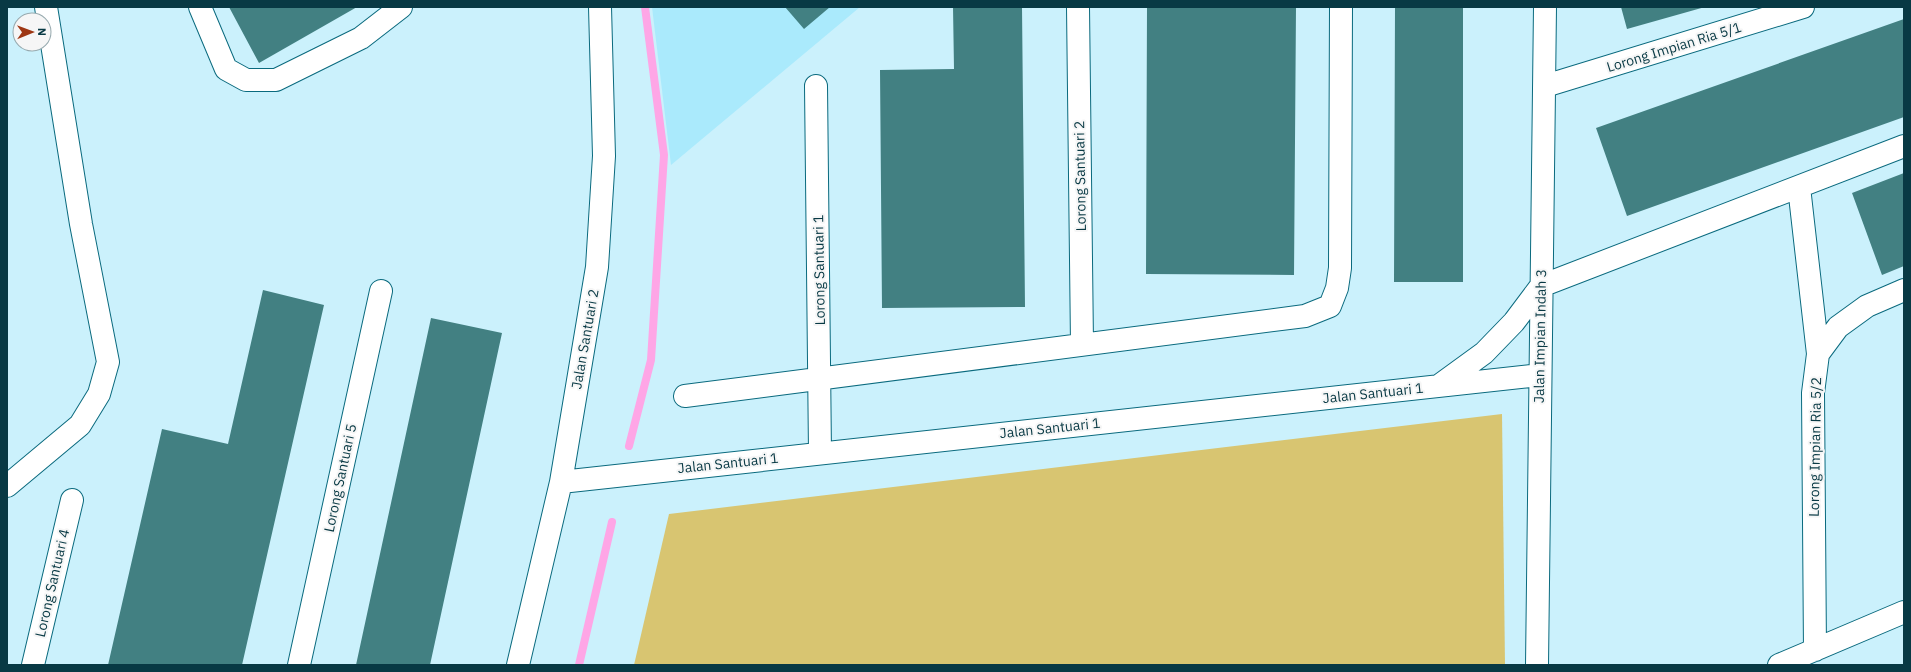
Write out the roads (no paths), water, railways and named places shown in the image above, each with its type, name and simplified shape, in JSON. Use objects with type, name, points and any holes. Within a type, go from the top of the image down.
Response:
[{"type":"street","points":[[7,486],[80,425],[99,394],[108,362],[81,224],[46,7]]},
{"type":"street","points":[[200,7],[226,69],[246,80],[276,80],[361,38],[401,7]]},
{"type":"street","name":"Jalan Santuari 2","points":[[518,665],[561,482],[597,267],[604,156],[600,7]]},
{"type":"street","name":"Lorong Santuari 2","points":[[1078,7],[1082,344]]},
{"type":"street","points":[[685,396],[1305,316],[1330,306],[1337,288],[1340,268],[1342,7]]},
{"type":"street","name":"Jalan Impian Indah 3","points":[[1537,665],[1540,286],[1545,86],[1545,7]]},
{"type":"street","name":"Lorong Impian Ria 5/1","points":[[1545,86],[1803,7]]},
{"type":"street","name":"Lorong Santuari 1","points":[[816,86],[820,453]]},
{"type":"street","points":[[1440,386],[1484,353],[1514,322],[1540,286],[1904,146]]},
{"type":"street","points":[[1799,187],[1818,354]]},
{"type":"street","name":"Lorong Impian Ria 5/2","points":[[1815,650],[1813,393],[1818,354],[1838,327],[1855,314],[1867,306],[1904,290]]},
{"type":"street","name":"Lorong Santuari 5","points":[[299,665],[381,291]]},
{"type":"street","name":"Jalan Santuari 1","points":[[561,482],[1540,375]]},
{"type":"street","name":"Lorong Santuari 4","points":[[33,665],[72,500]]},
{"type":"street","points":[[1779,665],[1904,612]]},
{"type":"waterway","points":[[629,446],[651,360],[664,155],[645,7]]},
{"type":"waterway","points":[[579,665],[612,522]]}]
